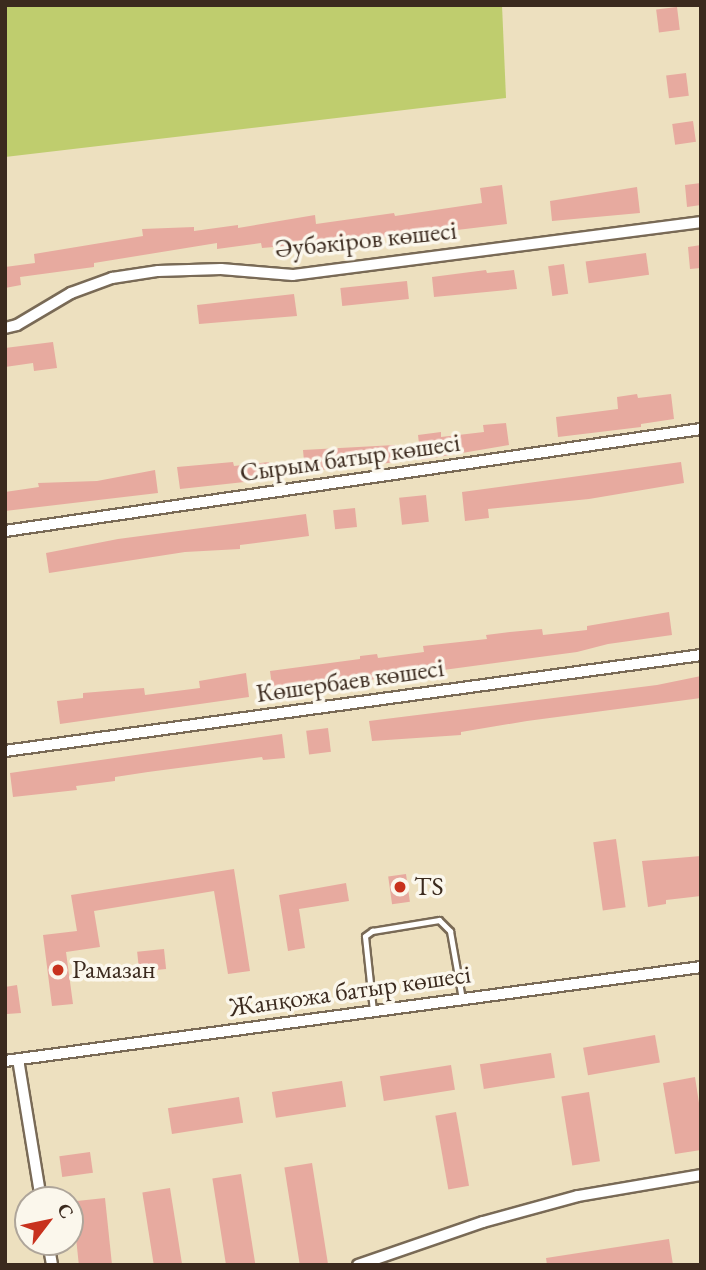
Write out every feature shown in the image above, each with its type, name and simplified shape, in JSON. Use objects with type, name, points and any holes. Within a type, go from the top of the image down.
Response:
[{"type":"street","name":"Әубәкіров көшесі","points":[[5,328],[18,325],[71,293],[111,278],[158,271],[221,268],[293,275],[701,222]]},
{"type":"street","name":"Сырым батыр көшесі","points":[[5,531],[701,429]]},
{"type":"street","name":"Көшербаев көшесі","points":[[5,751],[701,655]]},
{"type":"street","name":"Жанқожа батыр көшесі","points":[[5,1061],[701,967]]},
{"type":"street","points":[[18,1059],[39,1186]]},
{"type":"street","points":[[358,1265],[482,1222],[578,1196],[701,1175]]},
{"type":"lane","points":[[373,1011],[365,936],[372,930],[439,920],[450,930],[462,999]]},
{"type":"green space","points":[[5,5],[502,5],[506,98],[5,157]]},
{"type":"building","points":[[677,7],[680,30],[659,32],[656,10]]},
{"type":"building","points":[[686,73],[689,96],[669,98],[666,75]]},
{"type":"building","points":[[693,121],[696,142],[675,145],[672,124]]},
{"type":"building","points":[[701,183],[701,205],[687,207],[685,185]]},
{"type":"building","points":[[502,185],[507,224],[262,248],[261,243],[217,249],[217,243],[94,263],[94,267],[20,277],[21,285],[5,288],[5,267],[35,263],[34,254],[143,236],[142,229],[194,227],[194,231],[238,225],[238,228],[315,215],[316,224],[394,213],[395,216],[482,203],[480,188]]},
{"type":"building","points":[[637,187],[640,213],[552,221],[550,201]]},
{"type":"building","points":[[701,245],[701,268],[690,269],[688,247]]},
{"type":"building","points":[[646,253],[649,275],[589,283],[586,261]]},
{"type":"building","points":[[564,264],[568,294],[552,296],[548,266]]},
{"type":"building","points":[[486,270],[487,273],[514,270],[517,289],[434,297],[432,277]]},
{"type":"building","points":[[407,281],[409,299],[342,306],[340,288]]},
{"type":"building","points":[[294,294],[297,316],[199,324],[197,305]]},
{"type":"building","points":[[53,342],[57,368],[34,371],[33,363],[5,367],[5,348]]},
{"type":"building","points":[[637,394],[638,398],[671,394],[674,419],[641,424],[641,427],[558,437],[556,417],[618,409],[617,397]]},
{"type":"building","points":[[506,423],[509,445],[421,460],[418,435],[441,432],[441,437],[484,432],[483,425]]},
{"type":"building","points":[[395,445],[397,462],[305,472],[303,450]]},
{"type":"building","points":[[233,462],[234,466],[269,462],[272,479],[180,489],[177,467]]},
{"type":"building","points":[[681,462],[684,483],[589,499],[488,509],[489,518],[465,521],[462,492]]},
{"type":"building","points":[[155,470],[158,493],[5,511],[5,492],[39,487],[38,483],[97,481]]},
{"type":"building","points":[[426,495],[429,522],[402,525],[399,498]]},
{"type":"building","points":[[355,508],[357,527],[335,529],[333,510]]},
{"type":"building","points":[[306,514],[309,536],[240,545],[240,549],[185,552],[49,573],[46,553],[118,539]]},
{"type":"building","points":[[669,612],[672,635],[608,644],[577,652],[273,693],[270,671],[360,659],[360,656],[377,654],[378,658],[424,652],[423,646],[487,639],[486,635],[542,629],[543,635],[587,630],[587,626]]},
{"type":"building","points":[[246,673],[249,697],[60,724],[57,701],[83,698],[83,693],[144,688],[145,695],[200,688],[199,681]]},
{"type":"building","points":[[701,676],[701,698],[527,721],[461,732],[461,735],[372,741],[369,721],[657,685]]},
{"type":"building","points":[[328,728],[331,752],[309,755],[306,731]]},
{"type":"building","points":[[282,734],[285,758],[263,760],[262,757],[148,772],[115,777],[115,781],[76,786],[77,790],[13,797],[10,773]]},
{"type":"building","points":[[616,839],[626,907],[603,911],[593,842]]},
{"type":"building","points":[[701,856],[701,896],[666,900],[666,904],[648,907],[642,861]]},
{"type":"building","points":[[234,869],[250,971],[228,974],[214,891],[94,911],[100,947],[66,952],[73,1004],[52,1006],[43,935],[77,931],[71,895]]},
{"type":"building","points":[[406,874],[410,902],[392,904],[388,877]]},
{"type":"building","points":[[346,883],[349,901],[299,909],[305,948],[288,951],[279,895]]},
{"type":"building","points":[[164,949],[166,969],[139,972],[137,952]]},
{"type":"building","points":[[17,985],[21,1013],[7,1014],[5,987]]},
{"type":"building","points":[[655,1035],[660,1063],[588,1075],[583,1048]]},
{"type":"building","points":[[551,1053],[555,1078],[484,1089],[480,1064]]},
{"type":"building","points":[[451,1065],[455,1090],[384,1101],[380,1076]]},
{"type":"building","points":[[695,1077],[701,1116],[701,1150],[675,1154],[663,1083]]},
{"type":"building","points":[[342,1081],[346,1107],[276,1118],[272,1092]]},
{"type":"building","points":[[589,1092],[600,1161],[572,1166],[561,1096]]},
{"type":"building","points":[[239,1097],[243,1123],[172,1134],[168,1108]]},
{"type":"building","points":[[456,1112],[469,1186],[448,1190],[435,1116]]},
{"type":"building","points":[[90,1152],[93,1173],[62,1177],[59,1156]]},
{"type":"building","points":[[312,1163],[328,1265],[300,1265],[284,1167]]},
{"type":"building","points":[[241,1174],[255,1265],[226,1265],[212,1179]]},
{"type":"building","points":[[170,1188],[182,1265],[154,1265],[142,1192]]},
{"type":"building","points":[[105,1198],[112,1265],[79,1265],[78,1256],[84,1256],[84,1200]]},
{"type":"building","points":[[669,1239],[673,1265],[547,1265],[546,1258]]},
{"type":"place","name":"TS","points":[[400,887]]},
{"type":"place","name":"Рамазан","points":[[58,970]]}]
